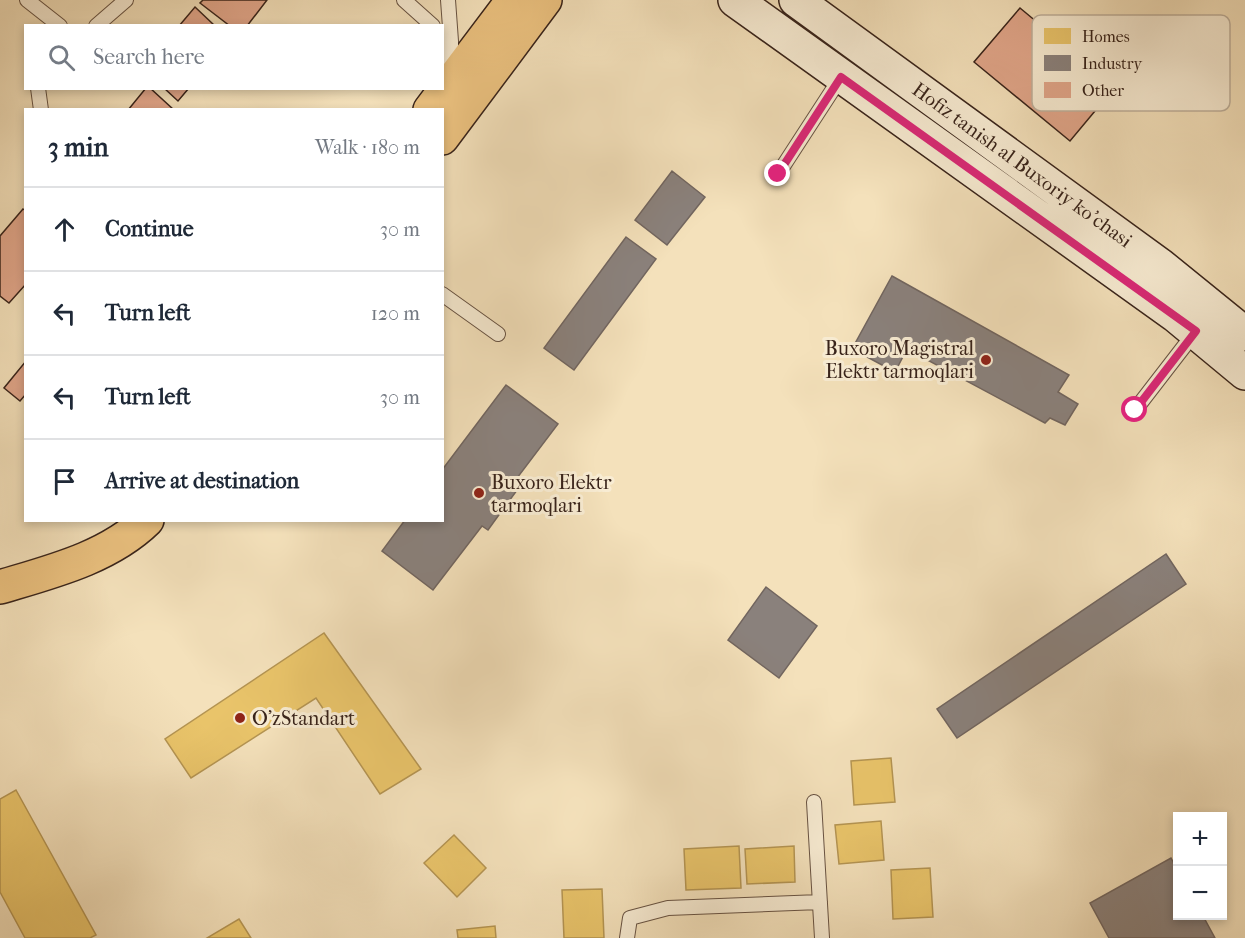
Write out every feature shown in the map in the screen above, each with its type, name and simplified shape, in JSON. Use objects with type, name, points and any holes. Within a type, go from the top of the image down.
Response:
[{"type":"main road","points":[[432,108],[513,0]]},
{"type":"main road","points":[[444,135],[545,0]]},
{"type":"main road","name":"Hofiz tanish al Buxoriy ko'chasi","points":[[735,0],[1196,331],[1245,373]]},
{"type":"main road","name":"Hofiz tanish al Buxoriy ko'chasi","points":[[796,0],[1160,265],[1245,334]]},
{"type":"main road","points":[[0,564],[62,548],[110,522]]},
{"type":"main road","points":[[0,587],[68,566],[132,535],[145,522]]},
{"type":"lane","points":[[27,0],[57,24]]},
{"type":"lane","points":[[98,24],[126,0]]},
{"type":"lane","points":[[404,0],[431,24]]},
{"type":"lane","points":[[448,0],[446,38],[451,82]]},
{"type":"lane","points":[[778,174],[841,77]]},
{"type":"lane","points":[[38,90],[41,108]]},
{"type":"lane","points":[[444,295],[498,334]]},
{"type":"lane","points":[[1135,410],[1196,331]]},
{"type":"lane","points":[[814,802],[822,938]]},
{"type":"lane","points":[[627,938],[630,918],[668,908],[820,902]]},
{"type":"building: Homes","name":"O'zStandart","points":[[324,633],[421,769],[380,794],[316,698],[191,778],[165,739]]},
{"type":"building: Homes","points":[[891,758],[895,802],[854,805],[851,761]]},
{"type":"building: Homes","points":[[16,790],[96,935],[90,938],[25,938],[0,892],[0,799]]},
{"type":"building: Homes","points":[[881,821],[884,860],[839,864],[835,825]]},
{"type":"building: Homes","points":[[454,835],[486,868],[457,897],[424,863]]},
{"type":"building: Homes","points":[[739,846],[741,888],[686,890],[684,849]]},
{"type":"building: Homes","points":[[794,846],[795,882],[747,884],[745,849]]},
{"type":"building: Homes","points":[[930,868],[933,917],[893,919],[891,870]]},
{"type":"building: Homes","points":[[602,889],[604,938],[564,938],[562,890]]},
{"type":"building: Homes","points":[[239,919],[251,938],[207,938]]},
{"type":"building: Homes","points":[[495,926],[496,938],[458,938],[457,930]]},
{"type":"building: Industry","points":[[672,171],[705,197],[667,245],[635,220]]},
{"type":"building: Industry","points":[[626,237],[656,259],[574,370],[544,348]]},
{"type":"building: Industry","name":"Buxoro Magistral Elektr tarmoqlari","points":[[892,276],[1069,375],[1058,392],[1078,404],[1065,425],[1050,418],[1045,423],[907,349],[895,372],[852,349]]},
{"type":"building: Industry","name":"Buxoro Elektr tarmoqlari","points":[[506,385],[558,424],[517,478],[523,482],[488,530],[482,526],[433,590],[382,551],[404,522],[444,522],[444,467]]},
{"type":"building: Industry","points":[[1166,554],[1186,584],[957,738],[937,709]]},
{"type":"building: Industry","points":[[766,587],[817,626],[779,678],[728,640]]},
{"type":"building: Industry","points":[[1171,858],[1173,862],[1173,920],[1205,920],[1215,938],[1109,938],[1090,903]]},
{"type":"building: Other","points":[[203,0],[267,0],[249,24],[227,24],[200,3]]},
{"type":"building: Other","points":[[195,7],[213,24],[181,24]]},
{"type":"building: Other","points":[[1020,8],[1032,18],[1032,110],[974,62]]},
{"type":"building: Other","points":[[144,90],[152,90],[172,108],[130,108]]},
{"type":"building: Other","points":[[166,90],[187,90],[178,101]]},
{"type":"building: Other","points":[[1034,111],[1095,111],[1070,141]]},
{"type":"building: Other","points":[[24,210],[24,286],[9,303],[0,296],[0,236]]},
{"type":"building: Other","points":[[24,363],[24,396],[20,401],[4,388]]},
{"type":"place","name":"Buxoro Magistral Elektr tarmoqlari","points":[[986,360]]},
{"type":"place","name":"Buxoro Elektr tarmoqlari","points":[[479,493]]},
{"type":"place","name":"O'zStandart","points":[[240,718]]},
{"type":"route","points":[[778,174],[841,77],[1196,331],[1135,410]]}]
